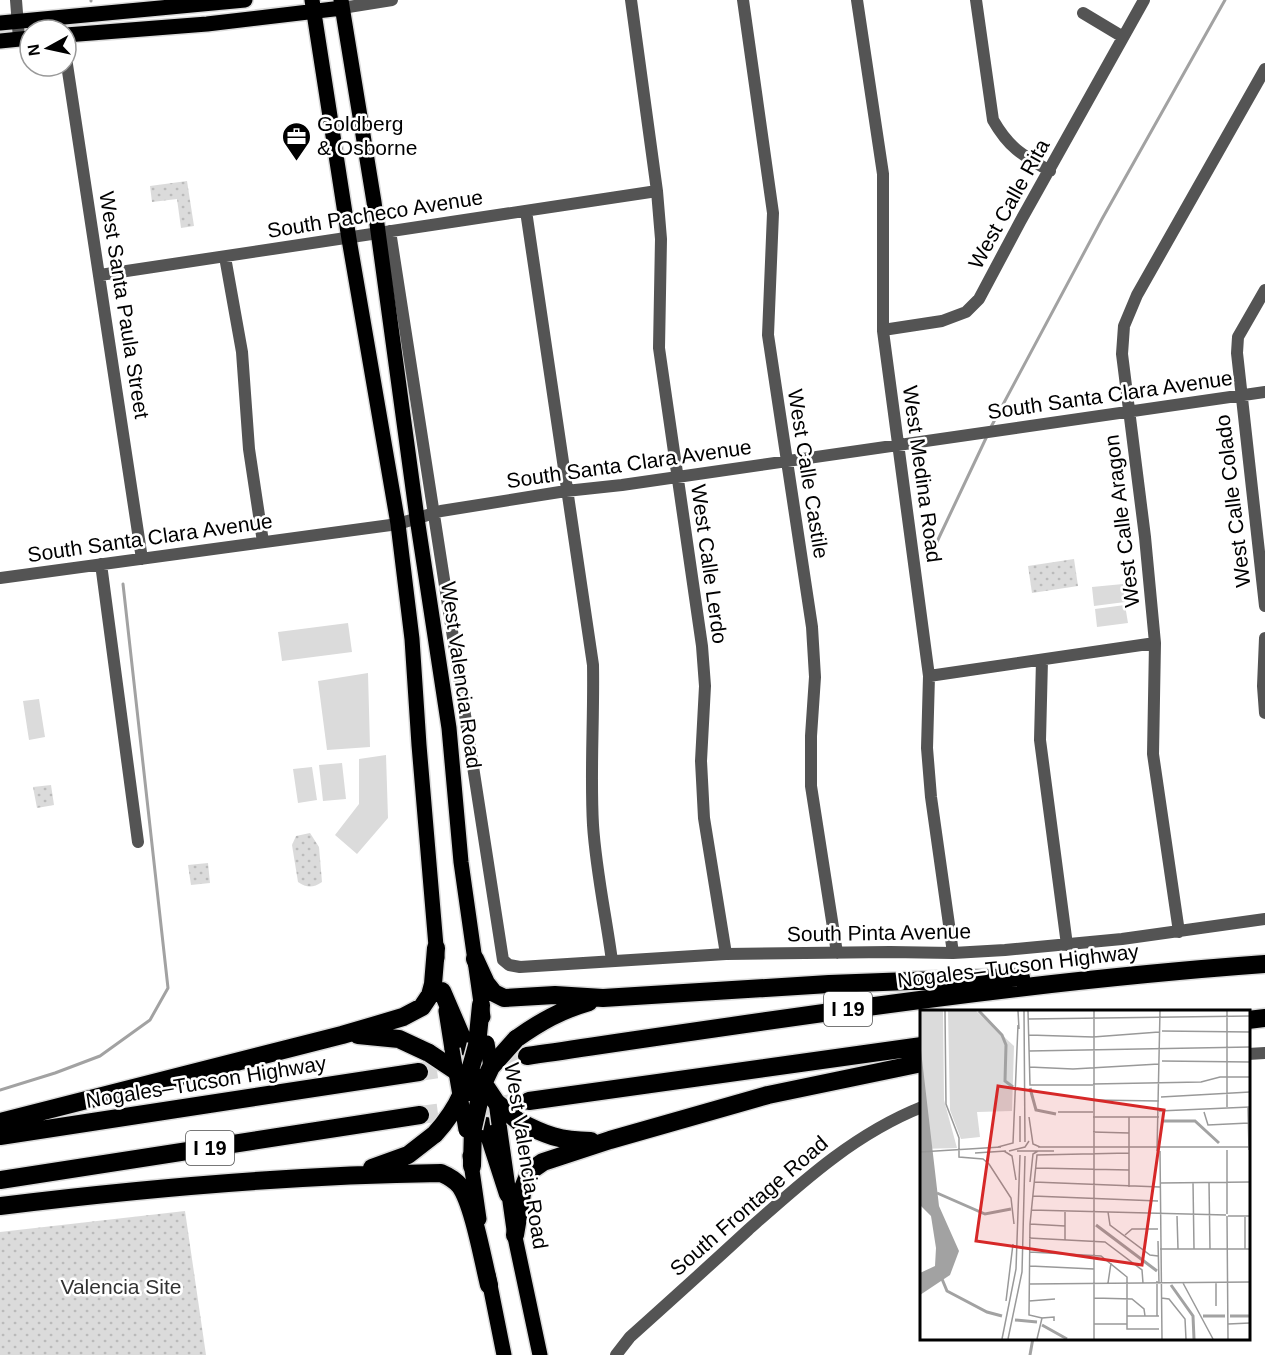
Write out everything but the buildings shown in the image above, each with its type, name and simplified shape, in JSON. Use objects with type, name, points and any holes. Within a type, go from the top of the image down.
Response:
[{"type":"highway","points":[[0,1122],[342,1035],[403,1017],[422,1007],[433,984],[436,948]]},
{"type":"highway","points":[[475,959],[486,983],[494,993],[504,998],[555,996],[603,998],[829,984],[1171,971]]},
{"type":"highway","name":"Nogales–Tucson Highway","points":[[527,1056],[914,999],[1171,971],[1265,964]]},
{"type":"highway","points":[[442,991],[472,1072],[481,1127],[508,1194]]},
{"type":"highway","points":[[472,1072],[491,1067],[516,1039],[545,1019],[567,1008],[603,998]]},
{"type":"highway","points":[[350,1174],[389,1164],[408,1155],[435,1134],[451,1116],[472,1072],[481,1005]]},
{"type":"highway","points":[[1250,1015],[1265,1016]]},
{"type":"highway","points":[[1250,1020],[1265,1016]]},
{"type":"highway","points":[[342,1035],[399,1039],[472,1072],[518,1122],[543,1135],[572,1141],[610,1140]]},
{"type":"highway","name":"I 19","points":[[529,1101],[920,1046]]},
{"type":"highway","points":[[515,1235],[523,1188],[530,1171],[543,1162],[610,1140],[768,1095],[920,1063]]},
{"type":"highway","name":"Nogales–Tucson Highway","points":[[0,1137],[419,1072]]},
{"type":"highway","name":"I 19","points":[[0,1180],[420,1115]]},
{"type":"highway","points":[[471,1166],[481,1127]]},
{"type":"highway","points":[[0,1206],[165,1188],[350,1174],[441,1173],[460,1186],[468,1201],[489,1285]]},
{"type":"main road","points":[[0,23],[245,0]]},
{"type":"main road","points":[[78,34],[207,24],[313,6],[341,4]]},
{"type":"main road","name":"West Valencia Road","points":[[341,4],[384,232],[417,518],[449,728],[461,862],[481,1005]]},
{"type":"main road","name":"West Valencia Road","points":[[313,6],[349,238],[398,524],[412,639],[436,948],[442,991]]},
{"type":"main road","points":[[102,32],[123,21],[127,16],[126,10]]},
{"type":"main road","points":[[0,41],[18,40]]},
{"type":"main road","name":"West Valencia Road","points":[[472,1072],[481,1127]]},
{"type":"main road","points":[[471,1166],[489,1285],[504,1355]]},
{"type":"main road","name":"West Valencia Road","points":[[508,1194],[540,1355]]},
{"type":"street","points":[[16,0],[17,21]]},
{"type":"street","points":[[341,4],[392,0]]},
{"type":"street","name":"West Calle Lerdo","points":[[631,0],[657,191],[661,239],[659,348],[702,646],[705,686],[701,760],[704,818],[726,954]]},
{"type":"street","name":"West Calle Castile","points":[[743,0],[773,213],[768,335],[812,627],[815,677],[811,736],[811,786],[837,953]]},
{"type":"street","name":"West Medina Road","points":[[857,0],[883,174],[884,330],[929,676],[927,748],[930,798],[953,953]]},
{"type":"street","points":[[976,0],[993,120],[1002,136],[1019,154],[1050,171]]},
{"type":"street","name":"West Calle Rita","points":[[884,330],[942,321],[966,312],[980,299],[1144,0]]},
{"type":"street","points":[[1083,13],[1123,37]]},
{"type":"street","name":"West Calle Aragon","points":[[1179,932],[1153,754],[1155,643],[1145,537],[1122,357],[1124,326],[1137,295],[1265,69]]},
{"type":"street","name":"West Santa Paula Street","points":[[69,78],[142,559]]},
{"type":"street","name":"South Pacheco Avenue","points":[[100,275],[657,191]]},
{"type":"street","points":[[526,210],[593,665],[594,710],[591,777],[593,828],[612,961]]},
{"type":"street","name":"West Valencia Road","points":[[384,232],[434,512],[501,950]]},
{"type":"street","points":[[225,257],[242,352],[249,449],[263,542]]},
{"type":"street","name":"West Calle Colado","points":[[1265,290],[1238,337],[1237,353],[1265,606]]},
{"type":"street","name":"South Santa Clara Avenue","points":[[1,578],[398,524],[434,512],[566,491],[1265,392]]},
{"type":"street","points":[[0,564],[1,578]]},
{"type":"street","points":[[101,564],[138,842]]},
{"type":"street","points":[[1265,638],[1263,686],[1265,713]]},
{"type":"street","points":[[929,676],[1155,643]]},
{"type":"street","points":[[1042,660],[1040,740],[1067,945]]},
{"type":"street","name":"South Pinta Avenue","points":[[501,950],[503,960],[509,965],[519,967],[726,954],[953,953],[1067,945],[1265,919]]},
{"type":"street","points":[[1250,1054],[1265,1053]]},
{"type":"street","name":"South Frontage Road","points":[[616,1355],[630,1337],[809,1175],[862,1137],[920,1107]]},
{"type":"green space","points":[[187,181],[194,226],[181,228],[177,199],[152,202],[150,186]]},
{"type":"green space","points":[[1074,559],[1078,586],[1032,593],[1028,566]]},
{"type":"green space","points":[[1123,584],[1125,602],[1094,606],[1092,587]]},
{"type":"green space","points":[[1125,605],[1128,623],[1097,627],[1095,609]]},
{"type":"green space","points":[[348,623],[352,652],[282,661],[278,632]]},
{"type":"green space","points":[[368,673],[370,747],[327,750],[318,681]]},
{"type":"green space","points":[[39,699],[45,737],[29,740],[23,701]]},
{"type":"green space","points":[[386,755],[388,818],[357,854],[335,835],[359,804],[359,759]]},
{"type":"green space","points":[[342,763],[346,799],[323,801],[319,765]]},
{"type":"green space","points":[[312,767],[317,800],[298,803],[293,769]]},
{"type":"green space","points":[[51,785],[54,805],[37,808],[33,787]]},
{"type":"green space","points":[[310,833],[319,847],[322,882],[310,886],[298,882],[292,845],[296,836]]},
{"type":"green space","points":[[208,863],[210,883],[191,885],[188,865]]},
{"type":"green space","name":"Valencia Site","points":[[185,1211],[206,1355],[0,1355],[0,1232]]},
{"type":"waterway","points":[[991,427],[1102,219],[1225,0]]},
{"type":"waterway","points":[[935,546],[987,436]]},
{"type":"waterway","points":[[0,1090],[100,1056],[150,1020],[168,988],[123,584]]},
{"type":"waterway","points":[[1030,1355],[1033,1340]]},
{"type":"tunnel","points":[[419,1072],[527,1056]]},
{"type":"tunnel","points":[[420,1115],[529,1101]]},
{"type":"place","name":"Goldberg & Osborne","points":[[296,162]]}]
